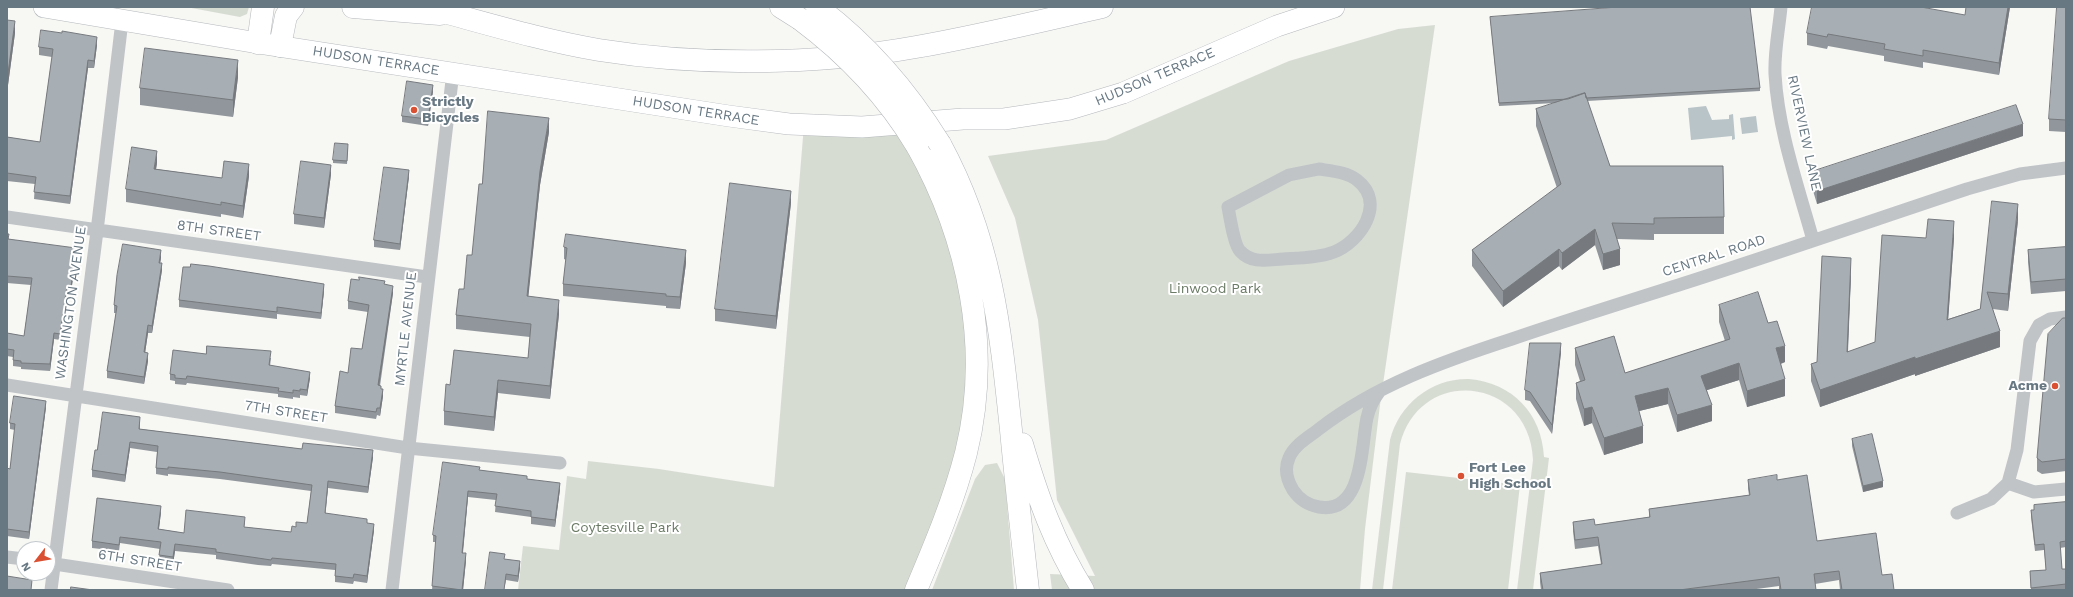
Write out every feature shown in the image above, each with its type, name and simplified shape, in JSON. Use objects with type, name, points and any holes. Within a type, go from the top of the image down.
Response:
[{"type":"highway","points":[[258,43],[263,7]]},
{"type":"highway","points":[[280,46],[286,16],[292,7]]},
{"type":"highway","points":[[353,7],[459,16]]},
{"type":"highway","points":[[425,7],[599,50],[686,59],[772,60],[848,56],[915,48],[1102,7]]},
{"type":"highway","points":[[782,7],[809,13],[850,34],[886,70],[921,115],[940,144],[966,196],[984,249],[996,300],[1028,590]]},
{"type":"highway","points":[[809,13],[836,47],[867,78],[897,114],[918,146],[942,194],[964,257],[976,329],[977,364],[973,417],[966,453],[950,505],[916,590]]},
{"type":"highway","points":[[1007,389],[1033,480],[1046,519],[1064,558],[1084,590]]},
{"type":"main road","name":"HUDSON TERRACE","points":[[44,7],[258,43],[789,124],[862,127],[963,119],[1004,119],[1070,110],[1104,100],[1277,26],[1334,7]]},
{"type":"street","name":"RIVERVIEW LANE","points":[[1781,7],[1775,65],[1777,90],[1791,160],[1812,240]]},
{"type":"street","name":"WASHINGTON AVENUE","points":[[54,541],[97,230],[122,21]]},
{"type":"street","name":"MYRTLE AVENUE","points":[[392,590],[427,277],[453,72]]},
{"type":"street","name":"CENTRAL ROAD","points":[[1379,392],[1367,415],[1358,476],[1351,493],[1338,504],[1329,507],[1313,506],[1304,501],[1295,494],[1287,478],[1287,465],[1293,451],[1305,440],[1356,403],[1414,374],[1444,362],[1982,184],[2031,172],[2066,168]]},
{"type":"street","points":[[1319,169],[1343,174],[1357,180],[1365,189],[1370,209],[1368,220],[1358,236],[1350,243],[1333,252],[1314,256],[1258,261],[1247,258],[1238,249],[1228,207],[1289,175],[1319,169]]},
{"type":"street","name":"8TH STREET","points":[[7,217],[427,277]]},
{"type":"street","points":[[1957,513],[1984,503],[1998,494],[2008,483],[2018,446],[2030,341],[2039,325],[2050,319],[2066,317]]},
{"type":"street","name":"7TH STREET","points":[[7,385],[408,448],[560,463]]},
{"type":"street","points":[[2008,483],[2034,492],[2066,489]]},
{"type":"street","name":"6TH STREET","points":[[56,564],[228,590]]},
{"type":"green space","points":[[186,7],[249,7],[247,14],[240,17]]},
{"type":"green space","name":"Linwood Park","points":[[1435,25],[1380,405],[1365,529],[1360,590],[1052,590],[1050,574],[1095,576],[1057,500],[1038,320],[1015,218],[988,156],[1106,140],[1289,61],[1398,29]]},
{"type":"green space","name":"Coytesville Park","points":[[804,125],[879,126],[917,146],[942,194],[976,383],[916,590],[518,590],[523,546],[559,550],[567,476],[586,479],[588,461],[659,469],[774,487]]},
{"type":"green space","points":[[1469,379],[1485,382],[1499,387],[1512,394],[1522,403],[1531,414],[1538,427],[1544,457],[1549,458],[1533,590],[1517,590],[1533,460],[1527,432],[1514,411],[1495,397],[1473,391],[1451,392],[1429,401],[1412,418],[1400,444],[1383,590],[1372,590],[1390,440],[1394,427],[1409,405],[1430,388],[1455,380]]},
{"type":"green space","points":[[997,463],[1005,479],[1014,590],[932,590],[975,479],[985,465]]},
{"type":"green space","points":[[1406,472],[1520,485],[1508,590],[1392,590]]},
{"type":"shaded area","points":[[1706,106],[1712,120],[1729,119],[1729,115],[1733,114],[1735,139],[1732,140],[1732,136],[1691,140],[1688,108]]},
{"type":"shaded area","points":[[1756,116],[1758,132],[1742,134],[1740,118]]},
{"type":"building","points":[[1618,7],[1750,7],[1760,88],[1586,98],[1585,93],[1568,99],[1499,103],[1490,17]]},
{"type":"building","points":[[1812,7],[1921,7],[1965,15],[1966,7],[2008,7],[1999,63],[1923,50],[1923,56],[1884,49],[1885,44],[1828,34],[1827,37],[1807,33]]},
{"type":"building","points":[[2057,7],[2066,7],[2066,120],[2049,119]]},
{"type":"building","points":[[7,20],[15,21],[8,73],[7,73]]},
{"type":"building","points":[[41,30],[62,33],[62,31],[97,37],[94,61],[88,60],[70,196],[34,192],[36,177],[7,173],[7,137],[40,142],[53,49],[39,47]]},
{"type":"building","points":[[145,48],[238,60],[233,100],[140,88]]},
{"type":"building","points":[[407,81],[433,85],[428,119],[402,116]]},
{"type":"building","points":[[1585,93],[1610,166],[1723,166],[1724,217],[1654,218],[1654,224],[1612,223],[1620,249],[1603,254],[1595,229],[1562,253],[1559,249],[1503,291],[1472,250],[1561,184],[1536,109]]},
{"type":"building","points":[[2016,105],[2023,124],[1817,191],[1811,172]]},
{"type":"building","points":[[488,111],[549,118],[540,171],[527,296],[559,300],[550,386],[498,380],[494,417],[444,411],[446,384],[450,385],[454,350],[528,358],[531,324],[456,315],[459,289],[464,289],[467,255],[472,255],[479,184],[482,184]]},
{"type":"building","points":[[335,143],[348,144],[347,161],[333,160]]},
{"type":"building","points":[[132,147],[157,151],[154,169],[222,178],[224,161],[249,164],[243,206],[221,202],[221,205],[126,189]]},
{"type":"building","points":[[301,161],[331,165],[324,218],[294,214]]},
{"type":"building","points":[[384,167],[409,170],[400,244],[374,240]]},
{"type":"building","points":[[730,183],[791,191],[776,316],[715,309]]},
{"type":"building","points":[[1992,201],[2018,204],[2008,294],[1987,292],[2000,331],[1915,359],[1915,357],[1820,390],[1811,364],[1817,362],[1822,256],[1851,258],[1847,352],[1875,342],[1882,235],[1926,238],[1928,219],[1954,221],[1947,320],[1980,309]]},
{"type":"building","points":[[7,234],[9,234],[8,239],[76,248],[71,287],[67,286],[60,334],[54,333],[50,364],[21,363],[21,361],[13,360],[14,350],[7,349],[7,333],[24,336],[32,278],[7,276]]},
{"type":"building","points":[[566,234],[686,250],[680,297],[666,296],[666,294],[563,284],[567,248],[564,247]]},
{"type":"building","points":[[123,244],[161,250],[159,263],[162,263],[152,326],[148,325],[144,352],[148,353],[144,377],[107,371],[117,306],[114,305],[117,275]]},
{"type":"building","points":[[2066,247],[2066,279],[2031,282],[2028,250]]},
{"type":"building","points":[[191,264],[324,284],[321,313],[277,307],[277,312],[179,300],[183,267],[190,267]]},
{"type":"building","points":[[359,277],[385,281],[384,284],[393,286],[378,385],[381,386],[381,389],[383,389],[380,408],[377,408],[376,412],[335,406],[340,371],[348,373],[351,348],[362,349],[369,305],[348,301],[351,279],[359,280]]},
{"type":"building","points":[[1758,292],[1768,323],[1777,321],[1785,346],[1776,348],[1785,379],[1747,391],[1739,363],[1701,376],[1712,405],[1677,415],[1668,388],[1635,396],[1643,426],[1604,438],[1592,407],[1584,409],[1576,383],[1585,380],[1575,348],[1614,336],[1625,373],[1730,339],[1719,305]]},
{"type":"building","name":"Acme","points":[[2063,318],[2066,318],[2066,459],[2042,462],[2037,458],[2048,334]]},
{"type":"building","points":[[1530,343],[1561,343],[1552,425],[1530,392],[1525,390]]},
{"type":"building","points":[[207,346],[271,351],[269,365],[310,372],[307,390],[293,390],[293,393],[278,391],[279,388],[187,376],[186,379],[175,378],[175,375],[170,374],[173,350],[206,354]]},
{"type":"building","points":[[14,396],[46,401],[29,532],[7,529],[7,468],[10,469],[15,424],[10,423]]},
{"type":"building","points":[[103,412],[140,417],[139,429],[302,449],[303,443],[373,450],[368,487],[328,481],[325,513],[367,519],[367,523],[374,524],[367,576],[354,574],[353,578],[335,576],[336,564],[272,558],[271,560],[216,552],[216,549],[175,544],[173,557],[159,555],[161,542],[120,537],[119,545],[92,541],[97,498],[161,506],[158,529],[184,533],[186,510],[245,517],[244,527],[291,532],[292,526],[296,527],[296,522],[307,523],[312,485],[220,472],[168,467],[168,469],[156,468],[158,446],[130,442],[125,475],[92,470]]},
{"type":"building","points":[[1872,434],[1883,481],[1863,486],[1852,439]]},
{"type":"building","points":[[443,462],[480,467],[479,470],[527,476],[527,479],[560,483],[555,520],[531,517],[531,511],[495,506],[497,494],[468,491],[462,553],[466,553],[462,590],[432,586],[436,536],[433,535]]},
{"type":"building","points":[[1777,475],[1777,480],[1807,475],[1817,541],[1876,533],[1882,575],[1892,574],[1894,590],[1842,590],[1839,571],[1814,574],[1816,590],[1781,590],[1779,577],[1679,590],[1543,590],[1540,573],[1602,564],[1598,537],[1575,540],[1573,522],[1594,519],[1595,525],[1650,517],[1649,509],[1750,495],[1748,480]]},
{"type":"building","points":[[2066,502],[2066,541],[2060,542],[2062,569],[2066,569],[2066,584],[2031,588],[2030,571],[2046,570],[2044,544],[2035,545],[2031,510],[2034,510],[2034,505]]},
{"type":"building","points":[[490,552],[505,554],[504,559],[520,561],[518,576],[506,574],[504,590],[485,590]]},
{"type":"building","points":[[7,576],[16,577],[16,581],[32,581],[31,590],[7,590]]},
{"type":"building","points":[[71,587],[93,590],[71,590]]},
{"type":"place","name":"Strictly Bicycles","points":[[414,110]]},
{"type":"place","name":"Acme","points":[[2055,386]]},
{"type":"place","name":"Fort Lee High School","points":[[1461,476]]}]
